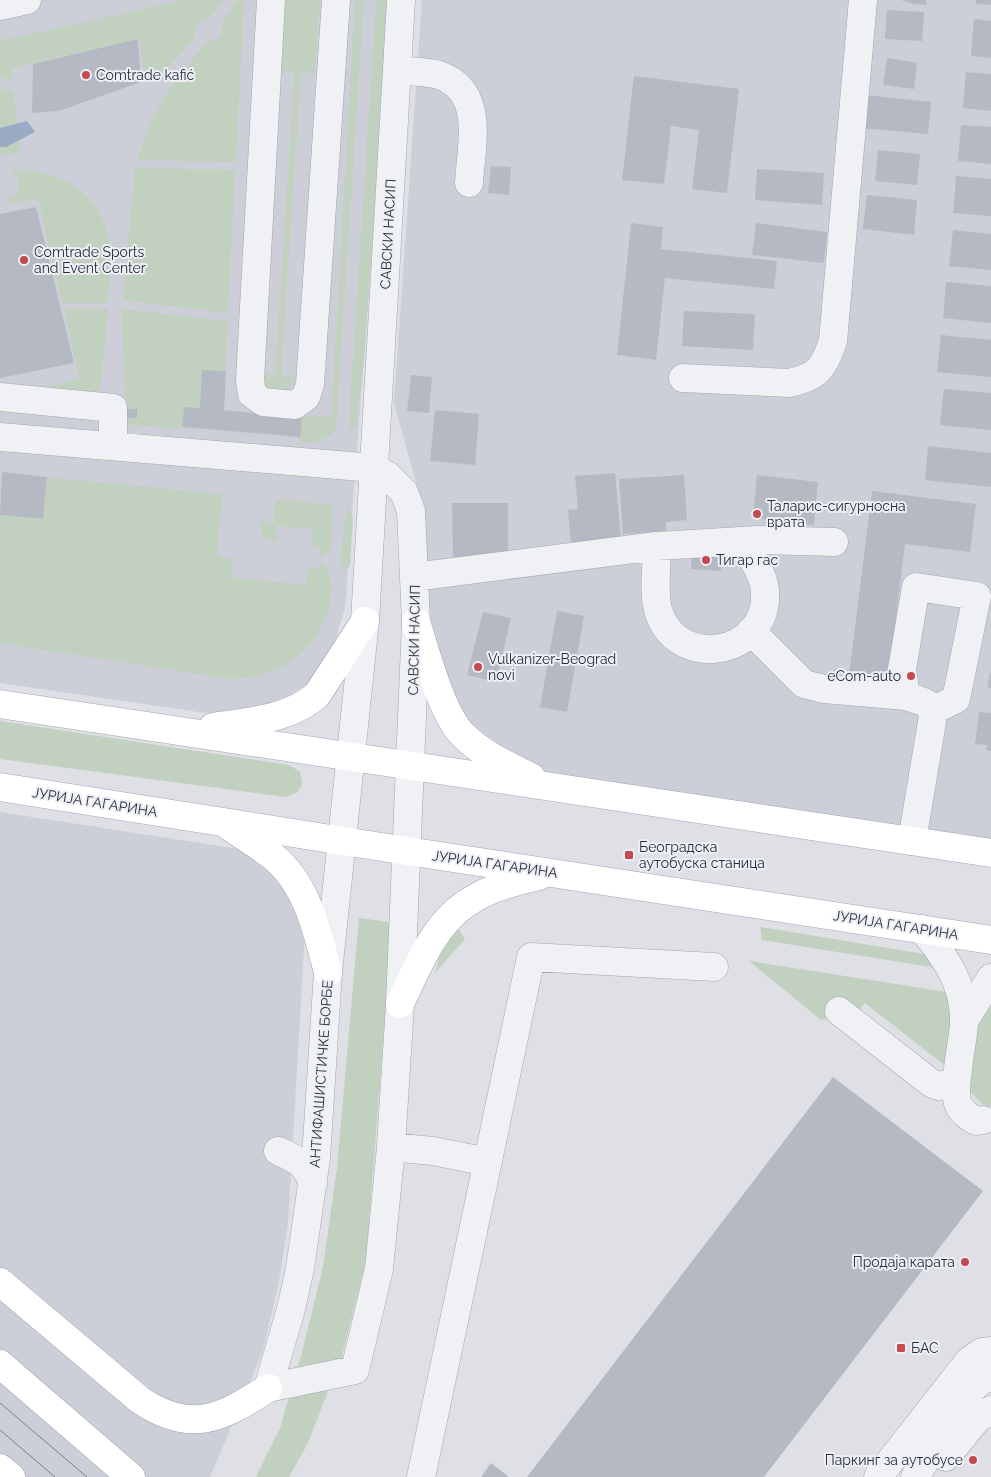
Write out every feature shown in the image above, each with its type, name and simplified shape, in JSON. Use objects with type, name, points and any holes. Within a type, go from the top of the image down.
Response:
[{"type":"main road","points":[[186,732],[253,721],[277,715],[309,702],[317,695],[365,622]]},
{"type":"main road","points":[[416,622],[450,716],[462,734],[489,755],[550,787]]},
{"type":"main road","points":[[0,704],[991,853]]},
{"type":"main road","name":"ЈУРИЈА ГАГАРИНА","points":[[0,787],[342,840],[407,852],[991,940]]},
{"type":"main road","points":[[222,821],[276,858],[298,885],[318,933],[328,972]]},
{"type":"main road","points":[[400,1004],[424,950],[438,931],[467,901],[512,882],[555,873]]},
{"type":"main road","points":[[0,1282],[140,1400],[156,1411],[175,1418],[211,1418],[268,1388]]},
{"type":"main road","points":[[0,1364],[131,1477]]},
{"type":"main road","points":[[0,1468],[11,1477]]},
{"type":"street","points":[[0,6],[28,0]]},
{"type":"street","points":[[270,0],[250,380],[252,394],[263,402],[295,405],[306,397],[310,384],[336,0]]},
{"type":"street","name":"САВСКИ НАСИП","points":[[350,757],[365,622],[401,0]]},
{"type":"street","points":[[683,378],[789,383],[804,380],[815,374],[827,359],[833,341],[863,0]]},
{"type":"street","points":[[397,70],[438,75],[452,81],[463,90],[473,112],[469,184]]},
{"type":"street","points":[[0,397],[112,408],[113,446]]},
{"type":"street","points":[[0,437],[374,468]]},
{"type":"street","name":"САВСКИ НАСИП","points":[[374,468],[387,475],[404,492],[411,511],[416,622],[410,767]]},
{"type":"street","points":[[658,546],[656,593],[658,610],[665,626],[677,638],[692,647],[709,650],[726,648],[742,640],[755,627],[763,610],[765,592],[761,573],[741,541]]},
{"type":"street","points":[[414,577],[658,546],[741,541],[834,542]]},
{"type":"street","points":[[906,696],[902,669],[916,586],[977,596],[956,699],[934,710]]},
{"type":"street","points":[[751,631],[804,684],[824,688],[906,696],[924,702],[934,710]]},
{"type":"street","points":[[912,841],[934,710]]},
{"type":"street","name":"АНТИФАШИСТИЧКЕ БОРБЕ","points":[[268,1388],[291,1309],[300,1268],[313,1184],[328,972],[350,757]]},
{"type":"street","points":[[268,1388],[355,1370],[379,1269],[391,1147],[400,1004],[410,767]]},
{"type":"street","points":[[839,1011],[931,1083],[938,1086],[952,1083],[957,1077],[964,1021],[955,977],[947,961],[922,929]]},
{"type":"street","points":[[421,1477],[531,957],[714,967]]},
{"type":"street","points":[[964,1021],[991,978]]},
{"type":"street","points":[[958,1069],[956,1092],[958,1101],[966,1099],[983,1112],[987,1125]]},
{"type":"street","points":[[313,1184],[308,1170],[296,1160],[278,1151],[299,1148],[313,1142],[318,1129]]},
{"type":"street","points":[[391,1147],[433,1151],[488,1162]]},
{"type":"street","points":[[878,1477],[969,1361],[982,1352],[991,1351]]},
{"type":"street","points":[[915,1477],[969,1392],[979,1382],[991,1376]]},
{"type":"street","points":[[931,1477],[969,1427],[991,1410]]},
{"type":"shaded area","points":[[0,0],[391,0],[345,608],[334,645],[319,675],[276,706],[212,714],[0,683]]},
{"type":"shaded area","points":[[422,0],[991,0],[991,846],[574,786],[492,751],[466,726],[423,621],[419,494],[394,403]]},
{"type":"shaded area","points":[[0,812],[239,849],[277,876],[295,900],[305,932],[288,1224],[278,1287],[262,1354],[210,1477],[0,1477]]},
{"type":"green space","points":[[184,0],[224,0],[210,17],[198,22],[194,39],[155,82],[152,83],[143,68],[140,39],[12,68],[13,80],[0,78],[0,41]]},
{"type":"green space","points":[[237,0],[244,0],[236,162],[137,160],[154,116],[168,91],[206,43],[218,39],[222,32],[221,25]]},
{"type":"green space","points":[[283,0],[320,0],[315,73],[301,73],[281,375],[297,376],[291,387],[284,393],[268,391],[262,384],[260,374],[275,374],[294,73],[280,71]]},
{"type":"green space","points":[[355,0],[364,0],[336,428],[325,439],[310,443],[299,443],[302,418],[304,416],[331,417]]},
{"type":"green space","points":[[376,0],[389,0],[364,361],[356,424],[352,430],[349,427],[349,421]]},
{"type":"green space","points":[[0,89],[13,91],[18,123],[0,128]]},
{"type":"green space","points":[[20,140],[21,152],[0,156],[0,147],[6,147]]},
{"type":"green space","points":[[135,168],[235,170],[228,313],[123,300]]},
{"type":"green space","points":[[12,169],[30,170],[63,180],[89,198],[99,211],[106,227],[111,253],[107,303],[62,303],[38,199],[9,203],[8,198],[16,194],[19,187],[18,179],[12,173]]},
{"type":"green space","points":[[64,309],[108,309],[101,384],[97,393],[39,389],[84,377],[83,375],[79,377]]},
{"type":"green space","points":[[121,309],[228,321],[225,371],[202,370],[200,408],[184,407],[181,429],[125,424],[125,418],[137,418],[137,410],[126,409]]},
{"type":"green space","points":[[47,477],[222,494],[217,557],[233,559],[231,577],[306,585],[308,567],[319,568],[319,562],[328,570],[331,585],[329,608],[322,625],[315,637],[302,652],[282,667],[266,674],[229,679],[0,643],[0,515],[43,519]]},
{"type":"green space","points":[[276,499],[333,505],[331,550],[319,557],[320,547],[311,547],[312,529],[277,526],[276,543],[262,536],[259,522],[273,523]]},
{"type":"green space","points":[[347,505],[353,518],[350,566],[345,569],[340,564]]},
{"type":"green space","points":[[0,721],[289,765],[300,772],[302,785],[298,792],[286,797],[0,759]]},
{"type":"green space","points":[[359,918],[389,922],[390,955],[366,1261],[342,1356],[307,1445],[289,1477],[256,1477],[280,1428],[301,1356],[323,1267],[337,1168]]},
{"type":"green space","points":[[457,927],[465,939],[435,973],[441,948]]},
{"type":"green space","points":[[760,927],[924,954],[936,961],[944,969],[762,940]]},
{"type":"green space","points":[[749,961],[953,993],[948,1068],[865,1003],[856,1013],[821,1020]]},
{"type":"green space","points":[[991,999],[991,1105],[988,1109],[969,1091],[977,1016]]},
{"type":"water","points":[[27,121],[35,132],[6,147],[0,147],[0,128]]},
{"type":"building","points":[[901,0],[926,0],[926,5],[913,4]]},
{"type":"building","points":[[976,0],[991,0],[991,5],[976,4]]},
{"type":"building","points":[[887,10],[924,12],[922,41],[885,39]]},
{"type":"building","points":[[974,19],[991,21],[991,58],[971,56]]},
{"type":"building","name":"Comtrade kafić","points":[[138,39],[141,82],[59,111],[32,113],[33,64]]},
{"type":"building","points":[[887,58],[917,63],[914,89],[883,85]]},
{"type":"building","points":[[966,72],[991,74],[991,111],[963,108]]},
{"type":"building","points":[[634,76],[739,89],[727,193],[692,189],[699,130],[671,126],[664,184],[622,180]]},
{"type":"building","points":[[865,95],[931,102],[928,134],[861,128]]},
{"type":"building","points":[[961,125],[991,127],[991,164],[958,161]]},
{"type":"building","points":[[878,150],[920,154],[917,185],[875,181]]},
{"type":"building","points":[[491,166],[511,167],[509,195],[488,193]]},
{"type":"building","points":[[757,169],[824,173],[822,205],[755,200]]},
{"type":"building","points":[[956,176],[991,179],[991,216],[953,213]]},
{"type":"building","points":[[867,195],[917,200],[914,235],[863,229]]},
{"type":"building","name":"Comtrade Sports and Event Center","points":[[36,207],[74,363],[0,378],[0,214]]},
{"type":"building","points":[[631,223],[663,227],[661,249],[777,261],[774,289],[665,278],[656,360],[617,355]]},
{"type":"building","points":[[756,223],[827,232],[824,263],[752,255]]},
{"type":"building","points":[[953,230],[991,234],[991,270],[949,266]]},
{"type":"building","points":[[946,282],[991,286],[991,323],[943,318]]},
{"type":"building","points":[[684,311],[755,314],[753,350],[682,346]]},
{"type":"building","points":[[941,335],[991,340],[991,377],[937,372]]},
{"type":"building","points":[[202,370],[226,371],[224,410],[302,418],[300,437],[182,427],[184,407],[200,408]]},
{"type":"building","points":[[411,375],[432,377],[429,413],[407,411]]},
{"type":"building","points":[[944,389],[991,393],[991,430],[940,425]]},
{"type":"building","points":[[126,409],[137,409],[137,418],[125,418]]},
{"type":"building","points":[[435,410],[479,414],[475,465],[430,461]]},
{"type":"building","points":[[928,446],[991,453],[991,487],[925,480]]},
{"type":"building","points":[[2,472],[47,477],[43,519],[0,515]]},
{"type":"building","points":[[615,473],[621,540],[571,545],[568,510],[578,509],[575,476]]},
{"type":"building","points":[[684,475],[687,520],[666,522],[666,531],[623,534],[619,479]]},
{"type":"building","points":[[757,475],[818,482],[814,525],[753,518]]},
{"type":"building","points":[[872,491],[976,504],[970,552],[905,544],[888,680],[849,675]]},
{"type":"building","points":[[452,503],[508,503],[508,557],[453,557]]},
{"type":"building","points":[[692,550],[722,552],[721,571],[691,569]]},
{"type":"building","points":[[557,611],[584,616],[567,712],[540,707]]},
{"type":"building","points":[[483,612],[511,618],[496,682],[467,675]]},
{"type":"building","points":[[991,673],[991,688],[987,687]]},
{"type":"building","points":[[979,712],[991,713],[991,751],[986,750],[987,745],[975,744]]},
{"type":"building","points":[[833,1077],[983,1191],[764,1477],[527,1477]]},
{"type":"building","points":[[491,1463],[509,1477],[481,1477]]},
{"type":"tram line","points":[[0,1403],[87,1477]]},
{"type":"tram line","points":[[0,1430],[55,1477]]},
{"type":"place","name":"Comtrade kafić","points":[[86,75]]},
{"type":"place","name":"Comtrade Sports and Event Center","points":[[24,260]]},
{"type":"place","name":"Таларис-сигурносна врата","points":[[757,514]]},
{"type":"place","name":"Тигар гас","points":[[706,560]]},
{"type":"place","name":"Vulkanizer-Beograd novi","points":[[478,667]]},
{"type":"place","name":"eCom-auto","points":[[911,676]]},
{"type":"place","name":"Београдска аутобуска станица","points":[[629,855]]},
{"type":"place","name":"Продаја карата","points":[[965,1262]]},
{"type":"place","name":"БАС","points":[[901,1348]]},
{"type":"place","name":"Паркинг за аутобусе","points":[[973,1460]]}]
